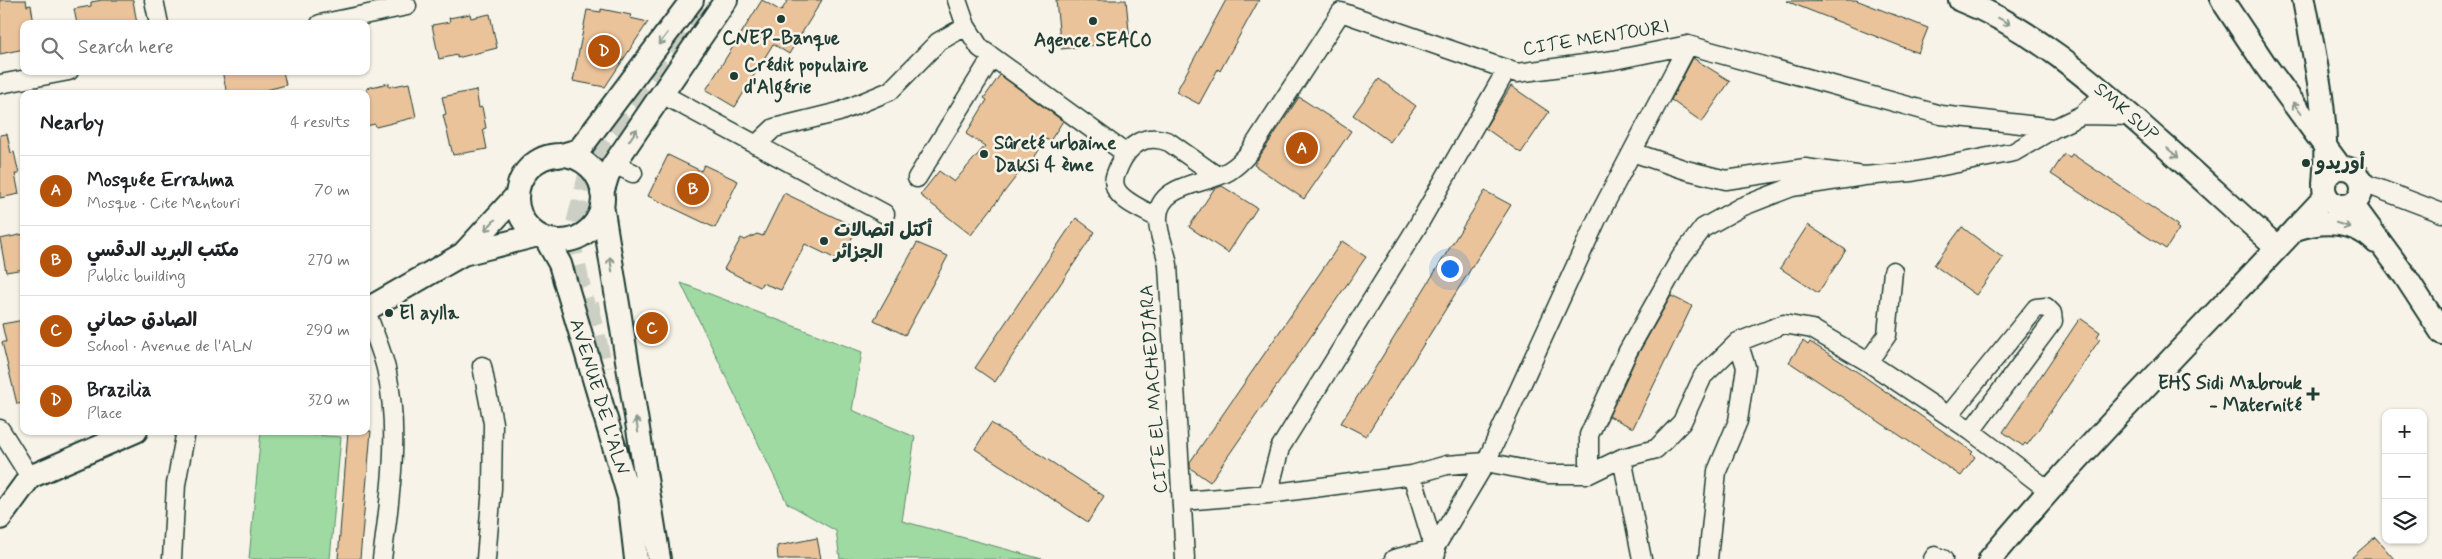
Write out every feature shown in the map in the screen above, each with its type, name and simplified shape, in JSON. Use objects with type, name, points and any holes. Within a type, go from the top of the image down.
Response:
[{"type":"main road","points":[[370,308],[463,254],[517,195],[524,175],[532,166],[541,160],[579,150],[692,0]]},
{"type":"main road","points":[[517,195],[520,215],[530,230],[542,237],[564,241],[582,235],[595,222],[608,174],[624,168],[662,94],[726,0]]},
{"type":"main road","name":"SMK SUP","points":[[1960,0],[1980,8],[2053,50],[2133,116],[2277,247]]},
{"type":"main road","points":[[2222,0],[2266,66],[2340,168]]},
{"type":"main road","points":[[1990,559],[2048,490],[2296,229],[2325,190],[2330,173],[2340,168],[2351,170],[2361,182],[2360,194],[2352,204],[2340,206],[2329,201],[2325,190],[2326,148],[2304,0]]},
{"type":"main road","points":[[558,156],[571,157],[583,162],[593,171],[599,181],[660,559]]},
{"type":"main road","points":[[2352,204],[2392,257],[2442,333]]},
{"type":"main road","points":[[2296,229],[2312,224],[2332,222],[2366,232],[2392,257]]},
{"type":"main road","points":[[463,254],[542,237]]},
{"type":"main road","name":"AVENUE DE L'ALN","points":[[542,237],[560,264],[629,497],[636,559]]},
{"type":"main road","points":[[602,369],[639,495],[649,559]]},
{"type":"main road","points":[[0,518],[30,476],[127,435]]},
{"type":"street","points":[[154,0],[158,20]]},
{"type":"street","points":[[957,0],[966,26],[980,48],[1126,153]]},
{"type":"street","points":[[339,20],[407,6]]},
{"type":"street","name":"CITE MENTOURI","points":[[1158,218],[1165,200],[1174,190],[1228,172],[1249,153],[1341,12],[1517,73],[1614,60],[1688,44],[1941,115],[2055,128]]},
{"type":"street","points":[[756,145],[774,128],[839,112],[890,91],[938,42],[966,26]]},
{"type":"street","name":"CITE MENTOURI","points":[[1436,554],[1486,462],[1597,219],[1688,44]]},
{"type":"street","points":[[917,178],[992,57]]},
{"type":"street","points":[[1268,494],[1280,448],[1417,227],[1507,69]]},
{"type":"street","points":[[0,84],[48,75]]},
{"type":"street","points":[[662,94],[885,214]]},
{"type":"street","points":[[1589,474],[1589,435],[1628,351],[1681,257],[1703,228],[1741,207],[1792,187],[1864,176],[1912,172],[2014,152],[2082,115],[2105,94]]},
{"type":"street","points":[[2082,115],[2133,116]]},
{"type":"street","points":[[1158,218],[1123,197],[1116,188],[1114,177],[1126,153],[1139,141],[1154,138],[1169,142],[1216,176]]},
{"type":"street","points":[[1632,152],[1686,170],[1726,180],[1805,168],[1864,176]]},
{"type":"street","points":[[2361,182],[2442,213]]},
{"type":"street","name":"CITE EL MACHEDJARA","points":[[1158,218],[1168,266],[1185,559]]},
{"type":"street","points":[[1868,362],[1887,335],[1892,271]]},
{"type":"street","points":[[1949,415],[2036,308],[2046,307],[2052,313],[2054,322],[1971,430]]},
{"type":"street","points":[[370,322],[387,372],[392,412],[392,479],[382,559]]},
{"type":"street","points":[[1183,501],[1268,494],[1412,475],[1447,465],[1486,462],[1547,474],[1589,474],[1622,458],[1656,449],[1682,422],[1704,376],[1738,342],[1784,324],[1812,329],[1868,362],[1971,430],[2048,490]]},
{"type":"street","points":[[1708,559],[1717,471],[1738,421],[1746,367],[1738,342]]},
{"type":"street","points":[[482,366],[493,423],[492,488],[486,559]]},
{"type":"street","points":[[0,429],[4,446],[30,476]]},
{"type":"street","points":[[172,559],[176,484],[185,435]]},
{"type":"street","points":[[1622,458],[1642,559]]},
{"type":"street","points":[[1394,559],[1436,554],[1412,475]]},
{"type":"street","points":[[1933,559],[1935,556],[1943,559]]},
{"type":"green space","points":[[681,283],[862,352],[852,410],[915,437],[902,521],[1042,559],[840,559],[836,531],[787,503]]},
{"type":"green space","points":[[261,435],[341,437],[330,559],[249,559]]},
{"type":"building","points":[[0,0],[26,0],[27,6],[31,5],[33,20],[20,20],[20,50],[0,54]]},
{"type":"building","points":[[133,0],[136,20],[76,20],[74,9],[91,6],[91,2]]},
{"type":"building","points":[[762,0],[781,11],[788,0],[822,0],[789,54],[773,44],[735,107],[706,90]]},
{"type":"building","name":"Agence SEACO","points":[[1056,0],[1126,0],[1130,41],[1061,49]]},
{"type":"building","points":[[1226,0],[1259,0],[1220,71],[1218,69],[1199,104],[1176,92]]},
{"type":"building","points":[[1856,0],[1928,28],[1918,53],[1786,1]]},
{"type":"building","points":[[601,9],[631,15],[630,18],[648,22],[605,87],[573,81],[587,10],[601,12]]},
{"type":"building","points":[[470,14],[471,18],[490,14],[497,48],[457,58],[457,55],[439,59],[432,25],[450,22],[449,18]]},
{"type":"building","points":[[1693,58],[1730,81],[1702,122],[1671,100]]},
{"type":"building","points":[[223,75],[284,75],[286,85],[267,90],[226,90]]},
{"type":"building","points":[[1000,75],[1063,121],[1050,141],[1046,139],[1025,172],[1022,169],[971,235],[920,195],[939,171],[954,182],[985,146],[966,134],[987,100],[984,98]]},
{"type":"building","points":[[1379,79],[1416,106],[1390,142],[1353,115]]},
{"type":"building","points":[[389,83],[389,87],[409,83],[416,117],[376,127],[375,124],[370,125],[370,90],[367,90],[367,88]]},
{"type":"building","points":[[1511,86],[1549,112],[1521,153],[1485,128]]},
{"type":"building","points":[[476,90],[479,108],[482,107],[486,128],[483,129],[487,149],[453,155],[443,115],[446,114],[442,97]]},
{"type":"building","points":[[1299,97],[1351,131],[1304,199],[1254,165]]},
{"type":"building","points":[[7,134],[11,153],[14,152],[19,174],[15,174],[19,194],[0,198],[0,135]]},
{"type":"building","points":[[2064,154],[2070,157],[2072,154],[2178,225],[2176,227],[2179,229],[2166,249],[2051,174]]},
{"type":"building","points":[[668,155],[701,171],[704,165],[738,181],[715,228],[648,196]]},
{"type":"building","points":[[1222,186],[1257,208],[1228,253],[1189,227],[1214,189]]},
{"type":"building","points":[[1485,191],[1511,205],[1366,436],[1341,423]]},
{"type":"building","name":"أكتل اتصالات الجزائر","points":[[784,193],[857,228],[840,261],[805,244],[781,290],[762,283],[760,287],[724,269],[741,238],[745,240],[757,234],[763,236]]},
{"type":"building","points":[[1076,218],[1095,232],[995,382],[975,368]]},
{"type":"building","points":[[1808,225],[1846,250],[1818,293],[1780,268]]},
{"type":"building","points":[[1962,227],[2003,258],[1976,295],[1934,265]]},
{"type":"building","points":[[20,235],[20,270],[6,272],[0,239]]},
{"type":"building","points":[[1342,241],[1366,257],[1210,482],[1190,468],[1190,462]]},
{"type":"building","points":[[917,243],[948,256],[905,335],[874,320]]},
{"type":"building","points":[[1671,296],[1692,306],[1633,428],[1609,416],[1637,356]]},
{"type":"building","points":[[2080,318],[2100,332],[2097,337],[2100,339],[2038,430],[2027,445],[2025,443],[2023,446],[2003,432]]},
{"type":"building","points":[[20,321],[20,404],[17,404],[2,342],[6,342],[2,324]]},
{"type":"building","points":[[1803,341],[1808,345],[1810,342],[1859,373],[1973,452],[1971,454],[1975,457],[1961,476],[1789,362]]},
{"type":"building","points":[[991,423],[1104,496],[1088,522],[975,449]]},
{"type":"building","points":[[371,431],[360,559],[338,559],[348,435],[370,435]]},
{"type":"building","points":[[2375,537],[2394,559],[2350,559]]},
{"type":"building","points":[[817,538],[821,559],[778,559],[777,546]]},
{"type":"tunnel","points":[[587,320],[571,248],[590,172],[709,0]]},
{"type":"tunnel","points":[[588,304],[602,369]]},
{"type":"place","name":"CNEP-Banque","points":[[781,19]]},
{"type":"place","name":"Agence SEACO","points":[[1093,21]]},
{"type":"place","name":"Brazilia","points":[[604,51]]},
{"type":"place","name":"Crédit populaire d'Algérie","points":[[734,76]]},
{"type":"place","name":"Mosquée Errahma","points":[[1302,148]]},
{"type":"place","name":"Sûreté urbaine Daksi 4 ème","points":[[984,154]]},
{"type":"place","name":"أوريدو","points":[[2306,163]]},
{"type":"place","name":"مكتب البريد الدقسي","points":[[693,189]]},
{"type":"place","name":"أكتل اتصالات الجزائر","points":[[824,241]]},
{"type":"place","name":"El aylla","points":[[389,313]]},
{"type":"place","name":"الصادق حماني","points":[[652,328]]},
{"type":"place","name":"EHS Sidi Mabrouk - Maternité","points":[[2313,394]]}]
